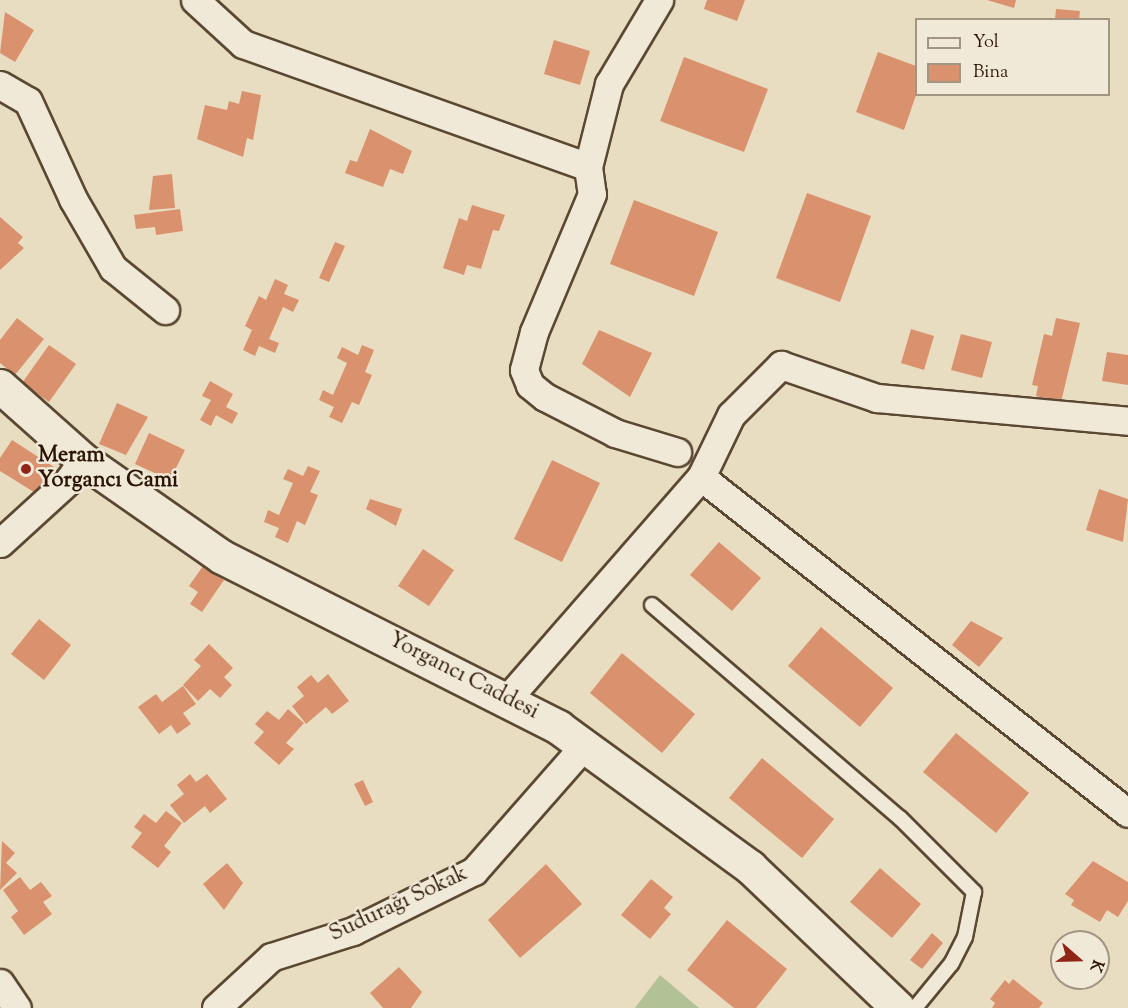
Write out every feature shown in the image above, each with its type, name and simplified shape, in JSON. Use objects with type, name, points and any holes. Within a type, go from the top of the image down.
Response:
[{"type":"street","points":[[195,0],[243,44],[588,167]]},
{"type":"street","points":[[659,0],[609,84],[588,167],[592,194],[534,332],[524,370],[530,385],[545,397],[615,434],[677,452]]},
{"type":"street","points":[[0,85],[28,101],[73,199],[113,268],[165,310]]},
{"type":"street","points":[[508,698],[702,477],[731,415],[781,365],[878,398],[1128,421]]},
{"type":"street","name":"Yorgancı Caddesi","points":[[0,386],[83,460],[222,557],[508,698],[584,746],[750,867],[898,1008]]},
{"type":"street","points":[[0,543],[68,481],[83,460]]},
{"type":"street","points":[[702,477],[1128,813]]},
{"type":"street","name":"Sudurağı Sokak","points":[[216,1008],[271,957],[353,931],[474,872],[584,746]]},
{"type":"street","points":[[0,983],[17,1008]]},
{"type":"lane","points":[[652,606],[900,818],[974,892],[961,946],[915,1008]]},
{"type":"green space","points":[[660,975],[699,1008],[635,1008]]},
{"type":"building","points":[[707,0],[745,0],[737,21],[704,9]]},
{"type":"building","points":[[987,0],[1016,0],[1014,8]]},
{"type":"building","points":[[1056,9],[1080,11],[1079,18],[1055,18]]},
{"type":"building","points":[[5,12],[34,30],[15,62],[0,53]]},
{"type":"building","points":[[554,40],[590,51],[580,85],[544,74]]},
{"type":"building","points":[[878,52],[915,66],[916,96],[904,130],[856,112]]},
{"type":"building","points":[[684,57],[768,89],[744,152],[660,121]]},
{"type":"building","points":[[242,91],[261,95],[253,140],[247,138],[243,157],[197,139],[205,105],[227,110],[229,101],[239,104]]},
{"type":"building","points":[[370,129],[412,151],[403,174],[390,169],[383,187],[345,173],[350,160],[357,162]]},
{"type":"building","points":[[172,174],[175,208],[149,210],[153,176]]},
{"type":"building","points":[[807,193],[871,216],[840,302],[776,278]]},
{"type":"building","points":[[634,200],[718,232],[694,296],[610,264]]},
{"type":"building","points":[[472,205],[505,215],[499,231],[493,230],[481,269],[467,265],[464,275],[443,268],[459,218],[467,221]]},
{"type":"building","points":[[180,209],[183,231],[156,235],[155,227],[136,229],[134,215]]},
{"type":"building","points":[[0,217],[23,237],[18,243],[24,248],[0,270]]},
{"type":"building","points":[[335,242],[345,246],[329,282],[319,278]]},
{"type":"building","points":[[275,279],[288,285],[284,294],[299,300],[293,312],[283,307],[269,339],[279,343],[275,353],[259,346],[255,356],[243,350],[252,330],[245,326],[259,296],[266,300]]},
{"type":"building","points":[[17,318],[44,339],[15,375],[0,363],[0,340]]},
{"type":"building","points":[[1056,318],[1080,323],[1061,402],[1036,396],[1038,386],[1032,385],[1044,334],[1052,336]]},
{"type":"building","points":[[911,329],[934,336],[924,370],[901,363]]},
{"type":"building","points":[[599,330],[652,353],[630,397],[582,364]]},
{"type":"building","points":[[961,334],[992,342],[982,378],[951,370]]},
{"type":"building","points":[[49,345],[76,364],[49,402],[22,383]]},
{"type":"building","points":[[362,345],[374,350],[365,372],[372,375],[359,405],[352,402],[342,423],[329,417],[334,407],[319,400],[323,390],[333,395],[347,363],[337,358],[342,347],[358,355]]},
{"type":"building","points":[[1107,352],[1128,355],[1128,385],[1102,381]]},
{"type":"building","points":[[210,381],[233,394],[226,407],[238,413],[232,424],[216,415],[211,426],[200,420],[211,400],[202,396]]},
{"type":"building","points":[[117,403],[148,417],[126,455],[99,444]]},
{"type":"building","points":[[149,433],[185,450],[170,480],[135,464]]},
{"type":"building","name":"Meram Yorgancı Cami","points":[[12,440],[54,467],[37,494],[0,471],[0,458]]},
{"type":"building","points":[[552,460],[600,483],[562,562],[514,539]]},
{"type":"building","points":[[308,466],[320,471],[310,492],[318,495],[305,525],[297,521],[288,543],[275,537],[279,528],[264,522],[268,510],[279,515],[293,483],[283,479],[288,469],[303,476]]},
{"type":"building","points":[[1099,489],[1128,499],[1123,542],[1086,530]]},
{"type":"building","points":[[370,499],[402,509],[396,526],[366,509]]},
{"type":"building","points":[[719,542],[761,578],[732,611],[690,575]]},
{"type":"building","points":[[423,549],[454,570],[429,606],[398,586]]},
{"type":"building","points":[[203,566],[224,580],[202,612],[190,604],[198,592],[189,586]]},
{"type":"building","points":[[39,619],[71,645],[44,680],[11,654]]},
{"type":"building","points":[[971,621],[1003,638],[979,667],[952,645]]},
{"type":"building","points":[[821,627],[893,688],[860,727],[788,666]]},
{"type":"building","points":[[209,644],[233,668],[224,677],[232,685],[220,698],[210,689],[198,701],[183,685],[201,666],[194,660]]},
{"type":"building","points":[[622,653],[695,714],[662,753],[590,693]]},
{"type":"building","points":[[328,674],[349,701],[332,714],[326,707],[306,724],[292,706],[304,696],[297,687],[311,675],[318,683]]},
{"type":"building","points":[[183,686],[196,704],[183,713],[191,724],[177,734],[171,725],[159,734],[138,707],[156,694],[162,702]]},
{"type":"building","points":[[288,709],[304,723],[286,743],[294,749],[279,765],[254,743],[264,732],[255,724],[267,711],[279,720]]},
{"type":"building","points":[[956,733],[1029,793],[996,833],[923,772]]},
{"type":"building","points":[[762,758],[834,819],[802,858],[729,798]]},
{"type":"building","points":[[190,774],[196,782],[207,774],[227,799],[210,813],[205,806],[184,823],[170,805],[184,794],[177,785]]},
{"type":"building","points":[[363,780],[373,802],[365,806],[354,784]]},
{"type":"building","points":[[166,811],[182,823],[164,846],[171,852],[158,868],[131,847],[142,833],[134,827],[144,814],[156,823]]},
{"type":"building","points":[[2,841],[15,853],[6,863],[17,873],[0,890]]},
{"type":"building","points":[[1093,861],[1128,882],[1128,901],[1118,917],[1107,910],[1100,922],[1071,905],[1074,900],[1065,894]]},
{"type":"building","points":[[227,863],[243,883],[224,910],[203,884]]},
{"type":"building","points":[[546,864],[582,904],[520,958],[488,920]]},
{"type":"building","points":[[880,868],[921,904],[892,938],[850,902]]},
{"type":"building","points":[[20,877],[30,890],[41,882],[52,896],[43,902],[52,914],[24,935],[11,917],[18,911],[3,890]]},
{"type":"building","points":[[651,879],[673,897],[664,908],[671,914],[650,939],[621,915]]},
{"type":"building","points":[[727,920],[787,969],[756,1008],[734,1008],[687,970]]},
{"type":"building","points":[[932,933],[943,943],[922,969],[910,960]]},
{"type":"building","points":[[399,967],[422,992],[411,1008],[383,1008],[370,993]]},
{"type":"building","points":[[1013,979],[1043,1003],[1039,1008],[992,1008],[995,1003],[990,999],[1005,980],[1009,984]]},
{"type":"place","name":"Meram Yorgancı Cami","points":[[26,469]]}]
